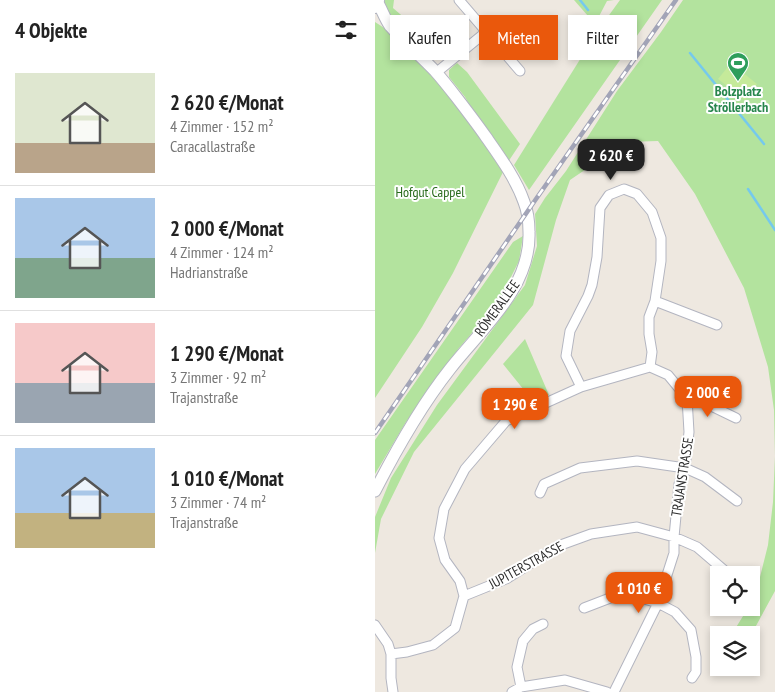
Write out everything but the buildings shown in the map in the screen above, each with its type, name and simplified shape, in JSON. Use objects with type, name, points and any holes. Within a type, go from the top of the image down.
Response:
[{"type":"street","points":[[459,0],[479,24]]},
{"type":"street","name":"RÖMERALLEE","points":[[375,491],[412,422],[451,368],[505,302],[518,283],[525,264],[529,244],[529,220],[524,202],[511,175],[483,132],[437,72],[389,25],[377,3]]},
{"type":"street","name":"RÖMERALLEE","points":[[375,18],[389,25]]},
{"type":"street","points":[[437,72],[479,38]]},
{"type":"street","points":[[510,60],[520,71]]},
{"type":"street","points":[[581,387],[566,356],[570,332],[592,285],[597,257],[600,208],[609,195],[624,189],[637,194],[652,212],[661,238],[661,261],[655,301],[649,317],[652,352],[650,367]]},
{"type":"street","points":[[655,301],[717,325]]},
{"type":"street","points":[[391,654],[433,645],[455,628],[464,596],[460,581],[445,560],[439,538],[444,510],[465,470],[506,421],[581,387],[650,367],[668,375],[687,398],[703,402],[736,418]]},
{"type":"street","name":"TRAJANSTRASSE","points":[[614,692],[658,603],[674,553],[673,537],[679,484],[685,468],[689,432],[687,398]]},
{"type":"street","points":[[540,493],[544,484],[580,468],[637,461],[685,468],[705,477],[737,501]]},
{"type":"street","name":"JUPITERSTRASSE","points":[[464,596],[507,579],[558,546],[591,534],[637,527],[673,537],[697,547],[719,566]]},
{"type":"street","points":[[584,608],[623,593],[658,603],[675,612],[691,630],[696,657],[696,672],[692,678]]},
{"type":"street","points":[[521,687],[517,667],[523,641],[533,629],[543,624]]},
{"type":"street","points":[[375,625],[389,644],[393,692]]},
{"type":"street","points":[[512,692],[521,687],[565,680],[607,692]]},
{"type":"green space","points":[[381,0],[394,0],[393,8],[401,15],[390,15],[389,18]]},
{"type":"green space","points":[[574,0],[614,0],[607,1],[600,15],[587,15]]},
{"type":"green space","points":[[620,0],[662,0],[637,36],[637,15],[609,15]]},
{"type":"green space","points":[[683,0],[775,0],[775,456],[774,410],[768,367],[744,288],[695,194],[658,141],[626,142],[570,180],[556,220],[533,305],[414,452],[381,519],[375,553],[375,517],[391,478],[437,405],[525,285],[537,246],[535,214],[566,171],[617,91]]},
{"type":"green space","name":"Hofgut Cappel","points":[[375,22],[390,33],[390,60],[417,60],[452,101],[503,172],[453,273],[422,327],[375,398]]},
{"type":"green space","points":[[580,60],[620,60],[529,190],[514,165]]},
{"type":"green space","points":[[457,63],[467,72],[520,144],[508,162],[476,117],[465,97],[449,77],[449,70]]},
{"type":"green space","name":"Bolzplatz Ströllerbach","points":[[731,63],[757,84],[745,100],[718,79]]},
{"type":"green space","points":[[523,236],[519,261],[498,303],[459,348],[406,422],[375,474],[375,440],[513,242]]},
{"type":"green space","points":[[525,339],[549,395],[528,402],[524,390],[503,364]]},
{"type":"green space","points":[[775,456],[775,591],[756,626],[737,626],[743,616],[760,616],[760,577],[768,545],[773,502]]},
{"type":"waterway","points":[[580,0],[588,10]]},
{"type":"waterway","points":[[690,53],[764,144]]},
{"type":"waterway","points":[[748,189],[775,230]]},
{"type":"railway","points":[[375,433],[676,0]]},
{"type":"place","name":"Bolzplatz Ströllerbach","points":[[738,82]]}]
